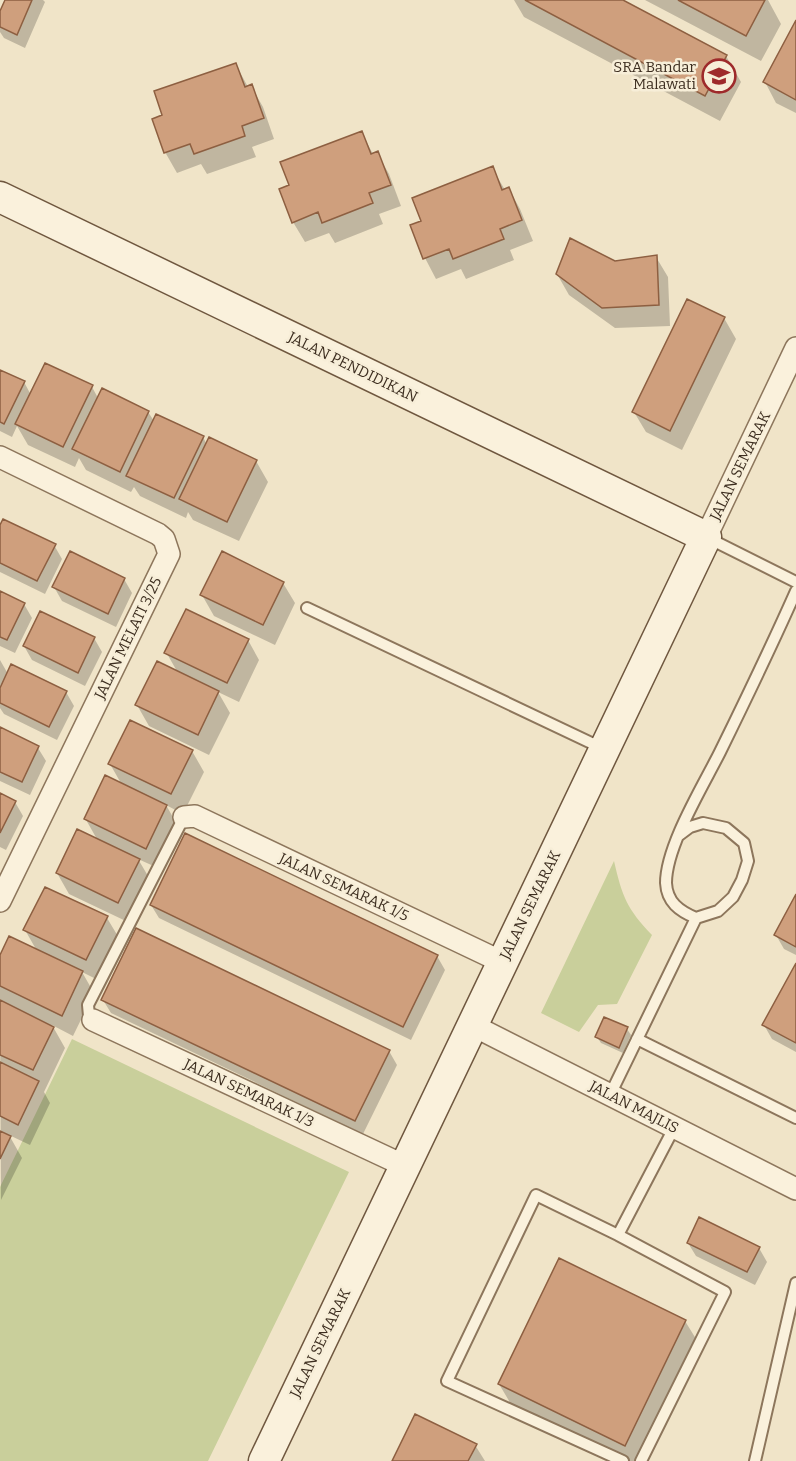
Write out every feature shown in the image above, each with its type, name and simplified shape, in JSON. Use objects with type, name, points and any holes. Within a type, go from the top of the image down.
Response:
[{"type":"street","name":"JALAN PENDIDIKAN","points":[[0,196],[706,537]]},
{"type":"street","name":"JALAN SEMARAK","points":[[264,1461],[796,348]]},
{"type":"street","name":"JALAN MELATI 3/25","points":[[0,457],[158,534],[164,539],[169,554],[0,901]]},
{"type":"street","name":"JALAN SEMARAK 1/5","points":[[184,817],[195,816],[502,962]]},
{"type":"street","name":"JALAN SEMARAK 1/3","points":[[93,1020],[405,1166]]},
{"type":"street","name":"JALAN MAJLIS","points":[[472,1025],[796,1189]]},
{"type":"lane","points":[[706,537],[796,582]]},
{"type":"lane","points":[[678,836],[690,827],[703,823],[726,828],[744,843],[748,861],[742,880],[733,897],[718,911],[696,918],[681,912],[669,900],[666,884],[667,871],[678,836],[761,669],[796,591]]},
{"type":"lane","points":[[308,608],[604,749]]},
{"type":"lane","points":[[93,1020],[89,1016],[88,1005],[184,817]]},
{"type":"lane","points":[[610,1095],[696,918]]},
{"type":"lane","points":[[637,1039],[796,1119]]},
{"type":"lane","points":[[618,1235],[674,1128]]},
{"type":"lane","points":[[623,1461],[447,1381],[536,1195],[618,1235],[725,1292],[641,1461]]},
{"type":"lane","points":[[755,1461],[796,1283]]},
{"type":"green space","points":[[614,861],[620,884],[631,909],[652,935],[617,1004],[598,1005],[579,1032],[541,1013]]},
{"type":"green space","points":[[72,1039],[349,1172],[208,1461],[0,1461],[0,1187]]},
{"type":"building","points":[[5,0],[32,0],[17,35],[0,27],[0,11]]},
{"type":"building","points":[[525,0],[623,0],[727,55],[705,96]]},
{"type":"building","points":[[678,0],[765,0],[746,36]]},
{"type":"building","points":[[796,20],[796,100],[763,82]]},
{"type":"building","points":[[236,63],[245,87],[252,84],[264,118],[242,126],[245,136],[194,154],[190,144],[164,153],[152,119],[162,115],[154,91]]},
{"type":"building","points":[[362,131],[371,154],[378,151],[391,185],[369,193],[373,203],[322,223],[318,212],[292,223],[279,189],[289,185],[280,162]]},
{"type":"building","points":[[493,166],[502,190],[509,187],[522,220],[500,229],[504,239],[453,259],[449,249],[423,259],[410,225],[421,221],[412,198]]},
{"type":"building","points":[[570,238],[615,261],[657,255],[659,305],[602,308],[556,274]]},
{"type":"building","points":[[687,299],[725,317],[670,431],[632,412]]},
{"type":"building","points":[[45,363],[93,385],[63,447],[15,424]]},
{"type":"building","points":[[0,370],[25,381],[4,424],[0,422]]},
{"type":"building","points":[[102,388],[149,411],[120,472],[72,449]]},
{"type":"building","points":[[156,414],[204,436],[174,498],[126,476]]},
{"type":"building","points":[[209,437],[257,460],[227,522],[179,499]]},
{"type":"building","points":[[3,519],[56,544],[37,581],[0,563],[0,525]]},
{"type":"building","points":[[70,551],[125,578],[108,614],[52,587]]},
{"type":"building","points":[[222,551],[284,582],[263,625],[200,595]]},
{"type":"building","points":[[0,591],[25,603],[7,640],[0,637]]},
{"type":"building","points":[[186,609],[249,639],[227,683],[164,653]]},
{"type":"building","points":[[40,611],[95,637],[78,673],[23,646]]},
{"type":"building","points":[[157,661],[219,691],[198,735],[135,705]]},
{"type":"building","points":[[11,664],[67,691],[49,727],[0,703],[0,688]]},
{"type":"building","points":[[130,720],[193,750],[171,794],[108,764]]},
{"type":"building","points":[[0,727],[39,746],[22,782],[0,772]]},
{"type":"building","points":[[105,775],[167,805],[146,849],[84,819]]},
{"type":"building","points":[[0,793],[16,801],[0,833]]},
{"type":"building","points":[[77,829],[140,859],[118,903],[56,873]]},
{"type":"building","points":[[185,833],[438,955],[403,1027],[150,905]]},
{"type":"building","points":[[45,887],[108,916],[86,960],[23,930]]},
{"type":"building","points":[[796,894],[796,947],[774,935]]},
{"type":"building","points":[[136,928],[390,1050],[355,1121],[101,1000]]},
{"type":"building","points":[[9,936],[83,971],[62,1016],[0,986],[0,955]]},
{"type":"building","points":[[796,963],[796,1043],[762,1025]]},
{"type":"building","points":[[0,1000],[54,1027],[33,1070],[0,1055]]},
{"type":"building","points":[[604,1017],[628,1027],[619,1048],[595,1037]]},
{"type":"building","points":[[0,1062],[39,1081],[18,1125],[0,1116]]},
{"type":"building","points":[[0,1131],[11,1136],[0,1159]]},
{"type":"building","points":[[699,1217],[760,1247],[747,1272],[687,1243]]},
{"type":"building","points":[[559,1258],[686,1320],[625,1446],[498,1384]]},
{"type":"building","points":[[415,1414],[477,1444],[468,1461],[392,1461]]},
{"type":"place","name":"SRA Bandar Malawati","points":[[719,76]]}]
